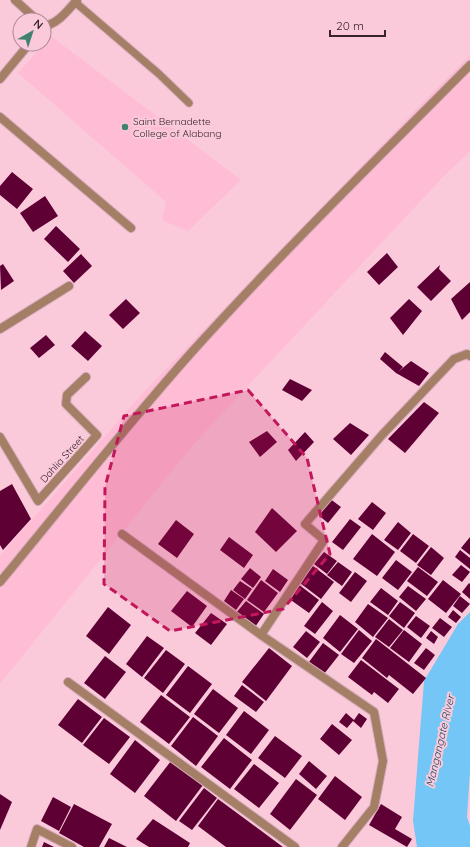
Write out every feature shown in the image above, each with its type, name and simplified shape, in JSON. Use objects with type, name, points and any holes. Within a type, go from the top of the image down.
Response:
[{"type":"street","points":[[15,0],[28,12]]},
{"type":"street","points":[[52,23],[58,20],[76,1]]},
{"type":"street","points":[[0,79],[22,52]]},
{"type":"street","points":[[0,582],[100,460],[191,353],[287,251],[470,65]]},
{"type":"street","points":[[0,117],[131,228]]},
{"type":"street","points":[[0,329],[69,286]]},
{"type":"street","points":[[261,635],[324,540],[305,524],[382,435],[454,360],[467,354],[470,356]]},
{"type":"street","name":"Dahlia Street","points":[[0,437],[38,501],[97,435],[66,404],[67,395],[86,377]]},
{"type":"street","points":[[122,534],[261,635],[374,712],[383,761],[374,807],[342,847]]},
{"type":"street","points":[[68,682],[295,847]]},
{"type":"street","points":[[31,847],[37,829],[72,847]]},
{"type":"lane","points":[[76,1],[190,103]]},
{"type":"highlighted area","points":[[248,390],[307,458],[330,554],[283,609],[170,631],[104,584],[105,487],[124,416]]},
{"type":"shaded area","name":"Saint Bernadette College of Alabang","points":[[52,37],[241,180],[188,231],[162,220],[166,202],[18,73],[37,52],[52,52]]},
{"type":"shaded area","points":[[470,55],[470,151],[443,177],[192,446],[0,684],[0,556],[143,393]]},
{"type":"water","name":"Mangangate River","points":[[470,612],[470,772],[467,817],[470,826],[470,847],[417,847],[413,821],[424,681],[458,624]]},
{"type":"building","points":[[12,172],[33,189],[17,209],[0,195],[0,186]]},
{"type":"building","points":[[45,196],[58,216],[33,232],[20,213]]},
{"type":"building","points":[[56,226],[80,249],[68,262],[44,239]]},
{"type":"building","points":[[387,253],[398,267],[379,285],[367,272]]},
{"type":"building","points":[[81,254],[92,266],[74,283],[63,271]]},
{"type":"building","points":[[3,264],[14,281],[1,290],[0,266]]},
{"type":"building","points":[[440,265],[439,269],[451,281],[431,301],[417,287]]},
{"type":"building","points":[[470,282],[470,312],[462,320],[451,299]]},
{"type":"building","points":[[126,299],[140,313],[123,329],[109,315]]},
{"type":"building","points":[[409,299],[422,311],[403,335],[390,318]]},
{"type":"building","points":[[85,331],[102,346],[88,361],[71,346]]},
{"type":"building","points":[[46,335],[55,345],[39,358],[30,348]]},
{"type":"building","points":[[385,352],[403,367],[398,372],[411,361],[429,373],[419,386],[396,373],[380,359]]},
{"type":"building","points":[[290,379],[312,390],[302,401],[282,390]]},
{"type":"building","points":[[424,402],[439,413],[405,453],[388,439]]},
{"type":"building","points":[[350,423],[369,435],[351,455],[333,439]]},
{"type":"building","points":[[267,431],[277,442],[260,457],[249,442]]},
{"type":"building","points":[[305,432],[314,442],[296,461],[288,450]]},
{"type":"building","points":[[12,484],[31,519],[3,550],[0,545],[0,491]]},
{"type":"building","points":[[329,498],[341,507],[328,523],[317,514]]},
{"type":"building","points":[[372,502],[386,513],[373,530],[358,519]]},
{"type":"building","points":[[272,508],[297,531],[276,552],[255,532]]},
{"type":"building","points":[[350,519],[361,527],[343,550],[332,542]]},
{"type":"building","points":[[176,520],[194,534],[177,558],[158,544]]},
{"type":"building","points":[[398,522],[411,533],[398,550],[384,540]]},
{"type":"building","points":[[372,534],[395,552],[377,576],[353,559]]},
{"type":"building","points":[[413,534],[429,546],[416,563],[400,551]]},
{"type":"building","points":[[229,537],[253,555],[244,568],[220,550]]},
{"type":"building","points":[[470,537],[470,555],[461,548]]},
{"type":"building","points":[[431,547],[444,558],[431,575],[417,565]]},
{"type":"building","points":[[460,550],[470,558],[470,569],[455,557]]},
{"type":"building","points":[[324,552],[337,561],[327,574],[314,564]]},
{"type":"building","points":[[396,560],[412,572],[398,590],[382,578]]},
{"type":"building","points":[[338,562],[352,572],[342,586],[327,575]]},
{"type":"building","points":[[461,565],[470,572],[462,582],[452,575]]},
{"type":"building","points":[[313,566],[334,582],[321,599],[300,583]]},
{"type":"building","points":[[418,567],[438,582],[427,596],[407,581]]},
{"type":"building","points":[[250,568],[261,577],[253,588],[241,579]]},
{"type":"building","points":[[273,569],[288,580],[280,592],[265,581]]},
{"type":"building","points":[[355,572],[367,581],[351,602],[339,593]]},
{"type":"building","points":[[261,580],[278,593],[264,612],[247,600]]},
{"type":"building","points":[[443,580],[461,594],[446,613],[428,599]]},
{"type":"building","points":[[240,581],[252,589],[245,599],[233,590]]},
{"type":"building","points":[[469,583],[470,584],[470,599],[462,592]]},
{"type":"building","points":[[298,584],[319,600],[309,613],[288,598]]},
{"type":"building","points":[[408,586],[426,599],[416,611],[399,597]]},
{"type":"building","points":[[381,588],[398,601],[388,615],[370,602]]},
{"type":"building","points":[[231,590],[244,599],[236,610],[224,601]]},
{"type":"building","points":[[187,591],[207,606],[192,627],[171,611]]},
{"type":"building","points":[[460,596],[470,604],[462,613],[453,606]]},
{"type":"building","points":[[246,601],[264,614],[255,627],[236,613]]},
{"type":"building","points":[[322,602],[333,611],[315,634],[304,626]]},
{"type":"building","points":[[400,602],[415,613],[404,628],[389,616]]},
{"type":"building","points":[[368,604],[388,618],[373,637],[355,622]]},
{"type":"building","points":[[108,607],[131,625],[109,654],[86,636]]},
{"type":"building","points":[[453,610],[461,617],[456,623],[448,617]]},
{"type":"building","points":[[211,613],[227,624],[211,645],[195,633]]},
{"type":"building","points":[[340,615],[358,629],[340,652],[323,638]]},
{"type":"building","points":[[416,616],[430,626],[421,638],[407,627]]},
{"type":"building","points":[[440,618],[452,627],[444,637],[432,628]]},
{"type":"building","points":[[389,619],[403,630],[389,647],[375,637]]},
{"type":"building","points":[[359,630],[372,641],[354,663],[341,654]]},
{"type":"building","points":[[404,630],[422,644],[409,662],[390,648]]},
{"type":"building","points":[[306,631],[320,642],[307,658],[293,647]]},
{"type":"building","points":[[431,631],[438,637],[434,644],[426,638]]},
{"type":"building","points":[[147,636],[164,648],[142,677],[126,664]]},
{"type":"building","points":[[376,639],[426,678],[413,694],[389,675],[387,678],[362,658]]},
{"type":"building","points":[[323,643],[339,655],[324,674],[309,662]]},
{"type":"building","points":[[269,648],[292,666],[266,701],[242,682]]},
{"type":"building","points":[[426,648],[435,655],[424,670],[414,663]]},
{"type":"building","points":[[166,650],[185,664],[163,693],[144,678]]},
{"type":"building","points":[[105,656],[126,672],[105,699],[84,683]]},
{"type":"building","points":[[361,660],[399,689],[388,703],[374,692],[372,695],[348,677]]},
{"type":"building","points":[[188,666],[212,684],[190,713],[166,695]]},
{"type":"building","points":[[242,685],[264,702],[256,712],[234,696]]},
{"type":"building","points":[[213,689],[238,708],[219,733],[194,714]]},
{"type":"building","points":[[161,695],[190,717],[169,744],[140,722]]},
{"type":"building","points":[[78,699],[102,717],[82,743],[58,725]]},
{"type":"building","points":[[244,711],[269,730],[251,754],[226,735]]},
{"type":"building","points":[[346,713],[354,720],[359,713],[367,719],[361,728],[353,721],[347,728],[339,722]]},
{"type":"building","points":[[193,717],[218,736],[196,766],[171,746]]},
{"type":"building","points":[[104,718],[130,737],[109,764],[83,745]]},
{"type":"building","points":[[332,724],[352,740],[339,755],[320,739]]},
{"type":"building","points":[[275,736],[302,756],[285,778],[258,758]]},
{"type":"building","points":[[224,738],[252,760],[230,789],[201,767]]},
{"type":"building","points":[[135,740],[160,760],[135,793],[110,774]]},
{"type":"building","points":[[171,761],[203,785],[176,821],[144,796]]},
{"type":"building","points":[[309,761],[327,776],[316,789],[299,774]]},
{"type":"building","points":[[254,764],[279,783],[259,808],[234,789]]},
{"type":"building","points":[[335,776],[362,797],[345,820],[318,799]]},
{"type":"building","points":[[296,779],[317,795],[290,830],[270,814]]},
{"type":"building","points":[[204,788],[217,798],[192,830],[179,821]]},
{"type":"building","points":[[0,794],[12,802],[0,830]]},
{"type":"building","points":[[53,797],[71,807],[59,831],[41,821]]},
{"type":"building","points":[[218,799],[283,847],[226,847],[198,826]]},
{"type":"building","points":[[74,804],[112,824],[99,847],[84,847],[59,833]]},
{"type":"building","points":[[381,804],[402,817],[395,829],[412,839],[407,847],[369,825]]},
{"type":"building","points":[[153,819],[190,843],[188,847],[149,847],[136,839]]},
{"type":"building","points":[[109,838],[127,847],[104,847]]},
{"type":"building","points":[[44,842],[54,847],[42,847]]},
{"type":"place","name":"Saint Bernadette College of Alabang","points":[[125,127]]}]
